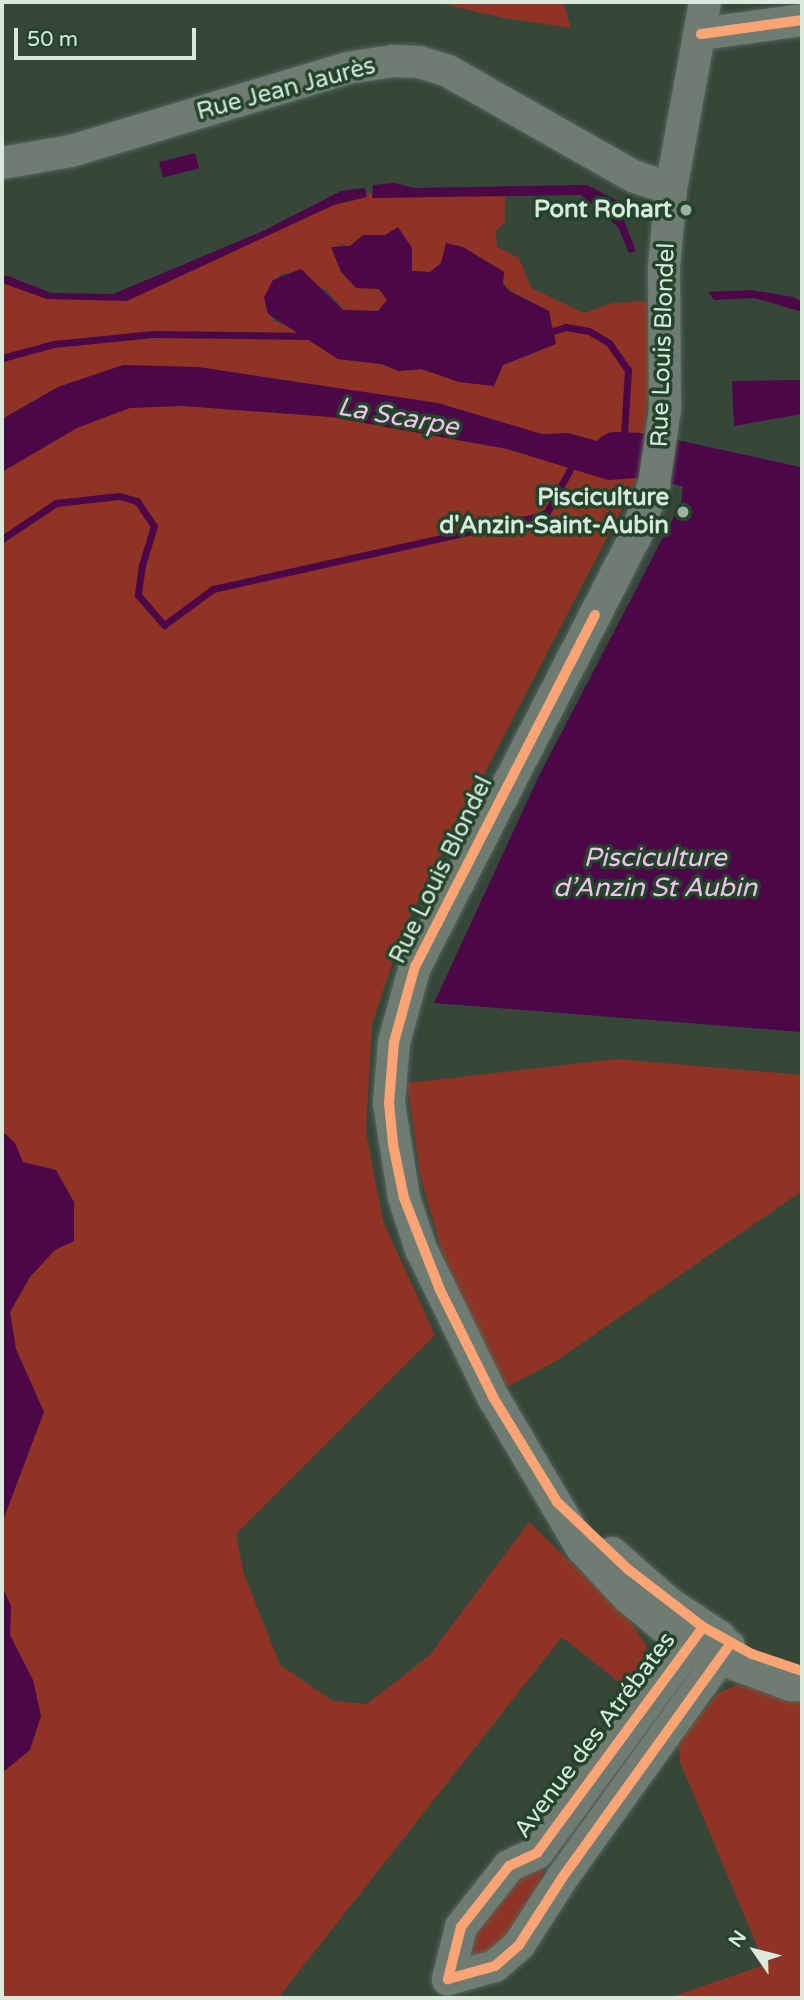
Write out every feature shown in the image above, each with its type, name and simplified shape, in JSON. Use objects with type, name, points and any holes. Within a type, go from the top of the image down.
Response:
[{"type":"street","name":"Rue Louis Blondel","points":[[705,2],[671,190],[664,268],[666,376],[659,459],[636,535],[415,966],[394,1042],[389,1103],[393,1144],[421,1249],[493,1397],[557,1502],[696,1637],[724,1652]]},
{"type":"street","points":[[701,34],[802,20]]},
{"type":"street","name":"Rue Jean Jaurès","points":[[2,163],[71,151],[347,68],[394,61],[419,62],[448,71],[633,176],[671,190]]},
{"type":"street","name":"Avenue des Atrébates","points":[[440,1989],[461,1927],[509,1866],[537,1853],[696,1637]]},
{"type":"street","points":[[724,1652],[802,1671]]},
{"type":"street","points":[[724,1652],[802,1685]]},
{"type":"street","name":"Avenue des Atrébates","points":[[440,1989],[495,1966],[519,1945],[562,1878],[724,1652]]},
{"type":"shaded area","points":[[435,2],[563,2],[571,28],[504,18]]},
{"type":"shaded area","points":[[395,191],[505,191],[505,223],[496,230],[497,247],[519,258],[531,288],[584,313],[613,303],[646,301],[651,364],[638,478],[404,928],[372,1024],[366,1132],[383,1221],[435,1335],[236,1534],[244,1574],[280,1665],[333,1701],[367,1704],[430,1655],[529,1522],[599,1590],[618,1602],[646,1645],[648,1677],[635,1695],[562,1637],[278,1998],[2,1998],[2,279],[45,296],[118,298],[355,195]],"holes":[[[363,235],[385,235],[412,248],[411,271],[430,272],[471,252],[504,272],[503,283],[509,290],[549,311],[553,337],[535,353],[503,365],[494,385],[459,382],[421,369],[399,371],[381,364],[338,359],[296,329],[274,321],[265,306],[280,274],[294,272],[327,291],[344,310],[378,311],[388,300],[338,244],[350,246]]]},
{"type":"shaded area","points":[[617,1059],[802,1075],[802,1191],[556,1361],[507,1387],[476,1332],[442,1252],[420,1174],[407,1083]]},
{"type":"shaded area","points":[[681,1674],[690,1683],[565,1847],[558,1847]]},
{"type":"shaded area","points":[[736,1685],[802,1698],[802,1998],[668,1998],[765,1965],[680,1762],[679,1744],[687,1731],[718,1693]]},
{"type":"shaded area","points":[[535,1863],[544,1868],[536,1896],[512,1932],[492,1953],[464,1963],[464,1947],[513,1874]]},
{"type":"water","points":[[195,153],[199,169],[163,177],[159,162]]},
{"type":"water","points":[[395,183],[414,188],[587,185],[616,200],[636,251],[629,253],[618,227],[581,195],[372,198],[373,185]]},
{"type":"water","points":[[365,188],[367,197],[334,205],[127,301],[47,299],[2,283],[2,275],[51,293],[113,294],[263,231],[341,191]]},
{"type":"water","points":[[398,227],[412,248],[412,271],[430,272],[441,263],[446,243],[463,247],[504,272],[503,284],[509,291],[549,311],[556,344],[503,365],[494,386],[459,382],[421,369],[399,371],[381,364],[338,359],[268,314],[264,297],[273,280],[301,269],[343,310],[378,311],[387,300],[379,289],[356,288],[341,272],[331,247],[350,246],[363,235],[385,235]]},
{"type":"water","points":[[751,290],[793,297],[802,302],[802,312],[755,298],[714,300],[708,292]]},
{"type":"water","points":[[123,365],[198,367],[438,403],[542,434],[568,433],[608,444],[636,444],[643,437],[638,478],[608,480],[507,449],[331,417],[183,406],[130,408],[77,428],[2,472],[2,419],[58,387]]},
{"type":"water","points":[[802,380],[802,414],[734,426],[732,381]]},
{"type":"water","name":"Pisciculture d’Anzin St Aubin","points":[[686,459],[802,473],[802,1032],[434,1003],[539,776],[681,503]]},
{"type":"water","points":[[2,1131],[15,1143],[23,1162],[56,1170],[74,1202],[74,1241],[55,1250],[30,1277],[10,1312],[16,1349],[44,1412],[2,1523]]},
{"type":"water","points":[[2,1586],[11,1606],[10,1635],[33,1680],[41,1716],[30,1750],[2,1773]]},
{"type":"waterway","points":[[544,334],[566,327],[589,331],[609,343],[628,370],[623,452]]},
{"type":"waterway","points":[[2,358],[54,344],[154,334],[313,336]]},
{"type":"waterway","name":"La Scarpe","points":[[615,454],[642,455],[802,490]]},
{"type":"waterway","points":[[2,539],[56,503],[119,496],[137,501],[154,526],[142,565],[138,595],[164,625],[213,589],[539,516],[547,512],[575,460]]},
{"type":"cycle path","points":[[701,34],[802,20]]},
{"type":"cycle path","points":[[595,615],[415,966],[394,1042],[389,1103],[393,1144],[404,1198],[440,1290],[493,1397],[557,1502],[629,1570],[703,1627],[752,1654],[802,1671]]},
{"type":"cycle path","points":[[703,1627],[537,1853],[509,1866],[461,1927],[448,1979],[495,1966],[519,1945],[562,1878],[731,1643]]},
{"type":"place","name":"Pont Rohart","points":[[686,210]]},
{"type":"place","name":"Pisciculture d'Anzin-Saint-Aubin","points":[[683,512]]}]
